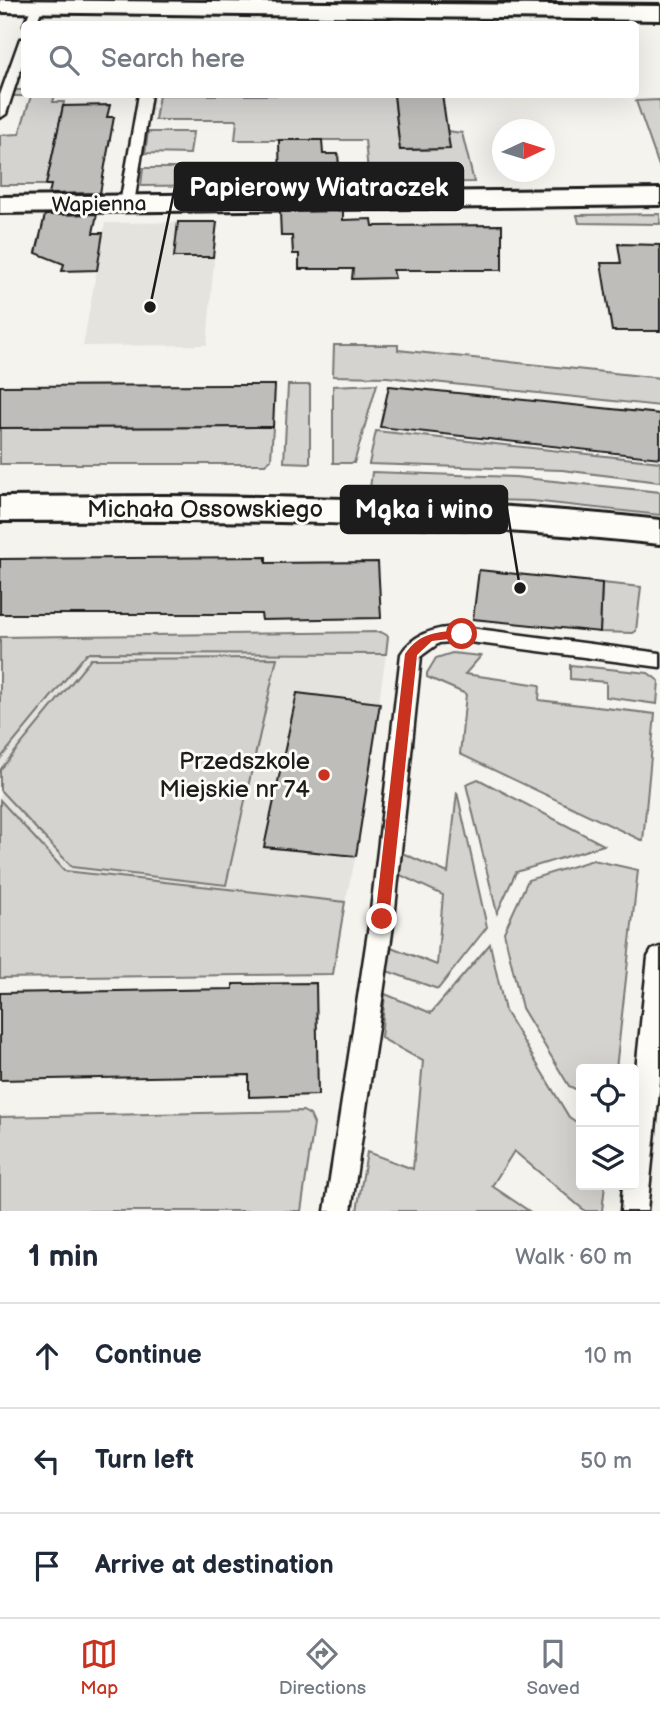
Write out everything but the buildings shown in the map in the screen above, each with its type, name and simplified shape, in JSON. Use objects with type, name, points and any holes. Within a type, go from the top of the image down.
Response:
[{"type":"street","points":[[0,5],[34,15],[660,13]]},
{"type":"street","name":"Wapienna","points":[[0,205],[660,197]]},
{"type":"street","name":"Michała Ossowskiego","points":[[0,509],[448,512],[575,521],[660,532]]},
{"type":"lane","points":[[0,114],[21,51]]},
{"type":"lane","points":[[127,204],[144,98]]},
{"type":"lane","points":[[338,1211],[380,931],[411,654],[420,643],[430,637],[462,634],[660,660]]},
{"type":"lane","points":[[634,1211],[660,957]]},
{"type":"shaded area","points":[[15,90],[21,90],[21,96],[13,96]]},
{"type":"shaded area","points":[[30,98],[54,98],[53,102],[64,102],[46,185],[0,185],[0,135],[19,134]]},
{"type":"shaded area","points":[[159,98],[394,98],[400,150],[449,149],[447,131],[462,133],[474,182],[369,183],[365,140],[235,140],[237,120],[155,120]]},
{"type":"shaded area","points":[[636,101],[660,102],[660,169]]},
{"type":"shaded area","points":[[148,132],[193,132],[190,154],[145,153]]},
{"type":"shaded area","points":[[143,168],[236,168],[235,185],[141,186]]},
{"type":"shaded area","points":[[660,214],[660,224],[579,223],[577,215]]},
{"type":"shaded area","points":[[217,222],[207,345],[83,346],[105,223]]},
{"type":"shaded area","points":[[334,345],[398,345],[398,350],[660,378],[660,406],[387,377],[333,376]]},
{"type":"shaded area","points":[[377,384],[354,463],[333,463],[333,386]]},
{"type":"shaded area","points":[[288,385],[310,385],[310,463],[284,462]]},
{"type":"shaded area","points":[[273,427],[271,459],[265,464],[0,464],[0,428]]},
{"type":"shaded area","points":[[376,431],[660,462],[660,482],[562,470],[369,464]]},
{"type":"shaded area","points":[[372,472],[515,477],[660,492],[660,515],[532,501],[369,497]]},
{"type":"shaded area","points":[[602,583],[641,587],[636,631],[633,633],[600,632]]},
{"type":"shaded area","points":[[381,632],[388,636],[386,654],[87,653],[0,759],[0,637]]},
{"type":"shaded area","points":[[87,653],[386,654],[356,856],[345,902],[65,871],[0,800],[0,759]]},
{"type":"shaded area","points":[[452,653],[481,656],[465,674],[540,685],[539,700],[655,714],[643,841],[460,754],[466,694],[427,677],[436,658]]},
{"type":"shaded area","points":[[277,658],[226,885],[72,867],[0,790],[0,770],[91,659]]},
{"type":"shaded area","points":[[570,665],[648,673],[659,681],[657,704],[606,697],[606,682],[570,679]]},
{"type":"shaded area","points":[[478,779],[604,845],[516,872],[497,913],[466,784]]},
{"type":"shaded area","points":[[457,792],[487,927],[438,989],[387,971],[391,947],[437,965],[443,895],[398,874],[402,853],[448,873]]},
{"type":"shaded area","points":[[0,800],[65,871],[345,902],[333,974],[0,978]]},
{"type":"shaded area","points":[[593,860],[638,870],[617,1064],[576,1064],[576,1090],[569,1086],[522,1008],[504,932],[528,880]]},
{"type":"shaded area","points":[[490,944],[505,1011],[569,1117],[576,1122],[576,1190],[604,1190],[602,1211],[585,1211],[514,1151],[492,1186],[529,1211],[357,1211],[367,1152],[413,1169],[423,1061],[381,1038],[385,994],[431,1013]]},
{"type":"shaded area","points":[[303,1111],[310,1115],[314,1124],[301,1211],[0,1211],[0,1117]]},
{"type":"tram line","points":[[361,0],[660,3]]},
{"type":"place","name":"Papierowy Wiatraczek","points":[[150,307]]},
{"type":"place","name":"Mąka i wino","points":[[520,588]]},
{"type":"place","name":"Przedszkole Miejskie nr 74","points":[[324,775]]},
{"type":"route","points":[[382,919],[411,654],[420,643],[430,637],[462,634]]}]
